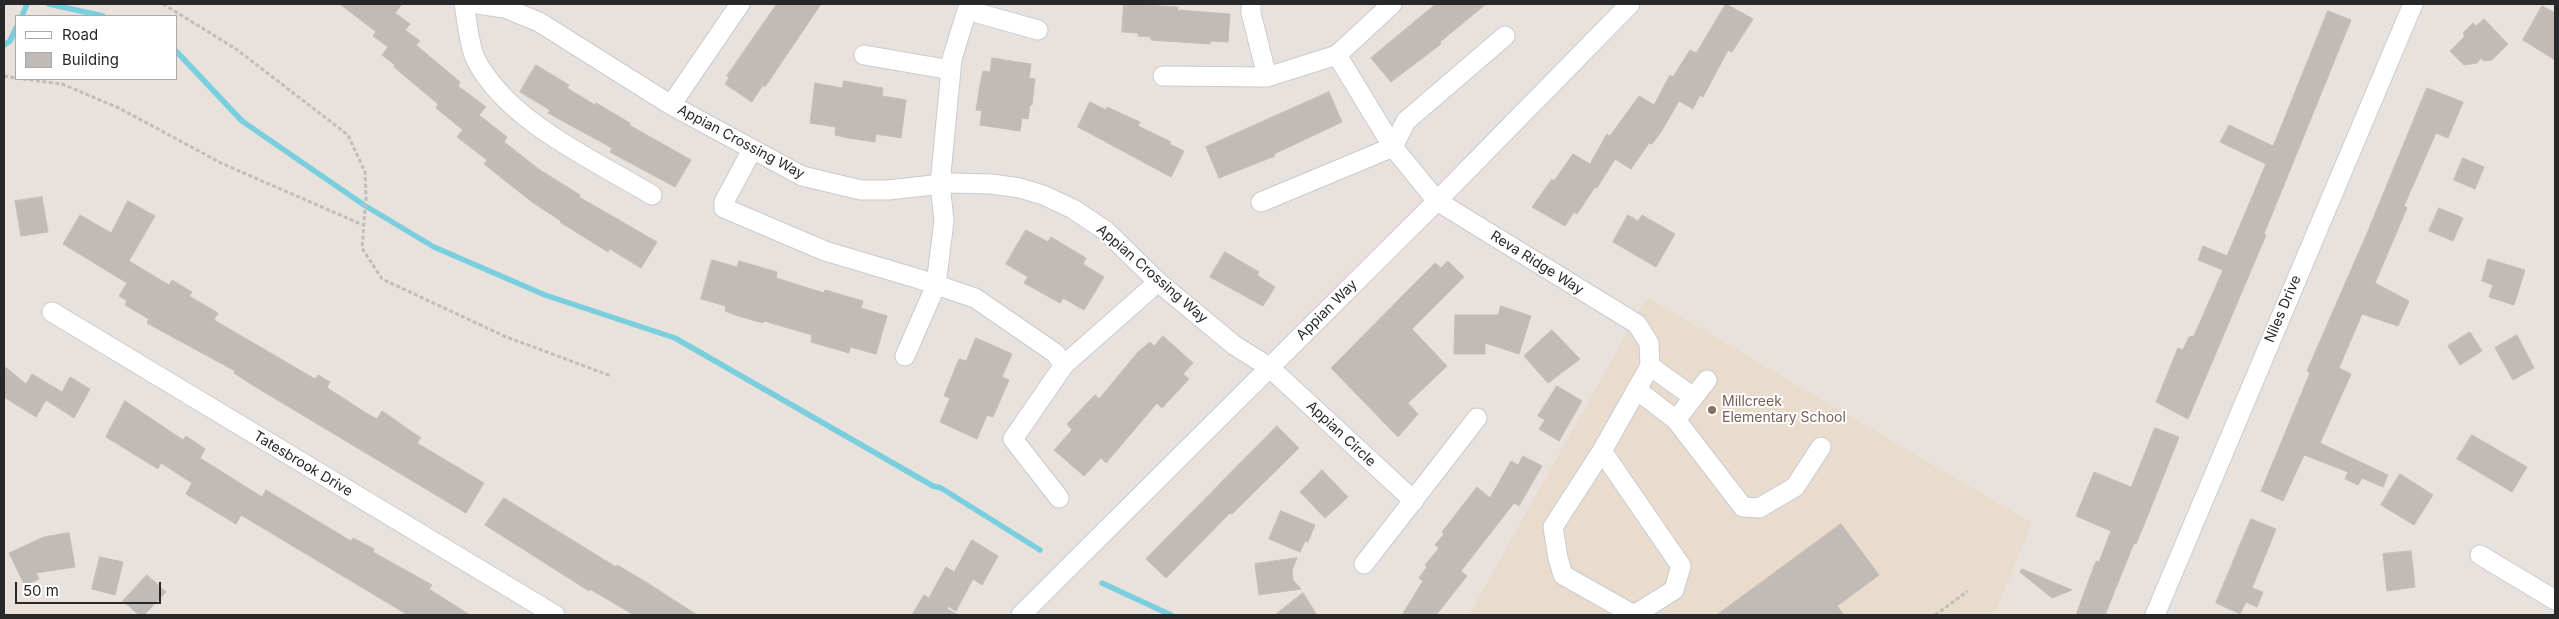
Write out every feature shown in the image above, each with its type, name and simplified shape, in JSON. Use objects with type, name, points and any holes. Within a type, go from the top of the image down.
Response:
[{"type":"street","points":[[464,4],[475,59],[500,94],[532,123],[652,195]]},
{"type":"street","name":"Appian Crossing Way","points":[[477,4],[505,8],[539,22],[671,105],[802,176],[851,188],[888,190],[940,184],[991,184],[1020,188],[1044,195],[1073,209],[1106,231],[1158,282],[1234,345],[1269,367]]},
{"type":"street","points":[[671,105],[740,4]]},
{"type":"street","points":[[1251,4],[1251,13],[1267,77]]},
{"type":"street","points":[[1162,76],[1267,77],[1337,55],[1392,4]]},
{"type":"street","name":"Appian Way","points":[[1021,615],[1437,201],[1630,4]]},
{"type":"street","name":"Niles Drive","points":[[2155,615],[2413,4]]},
{"type":"street","points":[[905,356],[936,285],[944,222],[940,184],[952,59],[968,7],[1038,30]]},
{"type":"street","points":[[1261,202],[1393,147],[1406,121],[1504,36]]},
{"type":"street","points":[[864,55],[951,70]]},
{"type":"street","name":"Reva Ridge Way","points":[[1337,55],[1393,147],[1437,201],[1637,324],[1649,343],[1650,366]]},
{"type":"street","points":[[752,150],[724,202],[724,208],[825,251],[975,298],[1056,352],[1064,364]]},
{"type":"street","points":[[1059,498],[1013,439],[1064,364],[1158,282]]},
{"type":"street","name":"Tatesbrook Drive","points":[[52,312],[555,615]]},
{"type":"street","points":[[1602,451],[1682,566],[1674,590],[1634,615],[1563,575],[1553,527],[1602,451],[1650,366],[1692,397]]},
{"type":"street","name":"Appian Circle","points":[[1269,367],[1414,501]]},
{"type":"street","points":[[1676,420],[1707,380]]},
{"type":"street","points":[[1637,390],[1676,420],[1743,507],[1759,508],[1795,487],[1821,447]]},
{"type":"street","points":[[1364,564],[1477,418]]},
{"type":"street","points":[[2480,556],[2555,600]]},
{"type":"path","points":[[163,4],[236,49],[348,135],[365,172],[366,197],[362,248],[382,279],[504,336],[611,376]]},
{"type":"path","points":[[31,80],[62,84],[119,108],[221,163],[363,225]]},
{"type":"path","points":[[1935,615],[1968,591]]},
{"type":"shaded area","name":"Millcreek Elementary School","points":[[1647,297],[2032,523],[1994,615],[1469,615]]},
{"type":"building","points":[[340,4],[402,4],[395,13],[410,24],[405,30],[420,41],[416,45],[460,82],[458,86],[486,107],[479,115],[507,137],[504,142],[540,170],[580,195],[579,197],[657,242],[641,268],[610,249],[608,252],[560,222],[484,164],[487,160],[457,137],[463,130],[436,108],[438,104],[382,55],[388,47],[373,36],[376,32]]},
{"type":"building","points":[[777,4],[821,4],[765,87],[763,85],[752,102],[725,84],[729,78],[727,76]]},
{"type":"building","points":[[1124,4],[1178,7],[1177,10],[1230,14],[1228,42],[1211,41],[1210,44],[1151,40],[1151,37],[1138,36],[1138,33],[1122,32]]},
{"type":"building","points":[[1436,4],[1486,4],[1440,42],[1441,44],[1391,82],[1371,58]]},
{"type":"building","points":[[1726,4],[1753,19],[1732,52],[1728,50],[1703,97],[1700,95],[1693,109],[1679,101],[1661,132],[1652,144],[1649,143],[1631,169],[1615,159],[1597,188],[1595,187],[1577,214],[1574,212],[1565,226],[1532,207],[1573,154],[1590,164],[1607,134],[1610,136],[1639,96],[1654,105],[1670,75],[1673,77],[1690,50],[1696,53]]},
{"type":"building","points":[[2542,6],[2555,13],[2555,60],[2523,40]]},
{"type":"building","points":[[2328,11],[2351,20],[2264,234],[2266,235],[2188,419],[2156,402],[2178,348],[2183,350],[2189,337],[2194,336],[2223,270],[2198,260],[2203,246],[2227,256],[2266,164],[2220,142],[2229,125],[2273,146]]},
{"type":"building","points":[[2484,19],[2508,44],[2492,60],[2484,61],[2481,58],[2477,63],[2464,65],[2450,51],[2465,36],[2463,33],[2473,23],[2476,26]]},
{"type":"building","points":[[992,58],[1031,64],[1029,78],[1035,79],[1032,105],[1030,105],[1028,119],[1022,118],[1020,131],[980,125],[982,111],[976,110],[980,85],[983,71],[990,72]]},
{"type":"building","points":[[536,65],[569,85],[567,88],[595,105],[596,103],[630,123],[629,125],[691,160],[675,187],[610,152],[612,148],[548,113],[550,110],[520,92]]},
{"type":"building","points":[[844,81],[883,88],[882,96],[906,100],[901,138],[876,134],[875,142],[848,138],[835,135],[836,127],[810,123],[815,83],[842,88]]},
{"type":"building","points":[[2427,88],[2463,102],[2448,138],[2436,133],[2404,206],[2407,208],[2375,283],[2409,301],[2398,326],[2362,314],[2339,368],[2351,374],[2320,443],[2388,475],[2383,487],[2362,478],[2358,485],[2345,479],[2348,472],[2304,455],[2283,501],[2261,491],[2310,373],[2307,371],[2368,231]]},
{"type":"building","points":[[1329,92],[1342,122],[1274,154],[1275,156],[1219,178],[1206,147]]},
{"type":"building","points":[[1090,102],[1106,110],[1107,107],[1140,122],[1138,126],[1171,142],[1169,144],[1184,151],[1171,177],[1078,127]]},
{"type":"building","points":[[2463,158],[2484,167],[2475,189],[2454,180]]},
{"type":"building","points":[[42,197],[48,232],[21,236],[15,201]]},
{"type":"building","points":[[128,201],[155,216],[129,261],[169,285],[172,280],[192,292],[189,296],[218,313],[214,320],[315,379],[318,375],[330,382],[327,387],[329,389],[377,419],[382,411],[421,438],[417,443],[484,483],[466,513],[254,386],[234,373],[235,371],[147,323],[149,319],[125,305],[127,301],[119,296],[127,283],[63,244],[80,215],[111,233]]},
{"type":"building","points":[[2439,208],[2463,218],[2453,241],[2429,231]]},
{"type":"building","points":[[1628,215],[1638,221],[1642,215],[1675,234],[1656,267],[1613,242]]},
{"type":"building","points":[[1026,230],[1048,242],[1051,237],[1086,258],[1083,264],[1104,277],[1084,310],[1063,298],[1060,303],[1024,283],[1028,277],[1006,264]]},
{"type":"building","points":[[1225,252],[1259,272],[1257,275],[1275,287],[1263,306],[1210,277]]},
{"type":"building","points":[[2488,259],[2525,270],[2514,305],[2489,297],[2493,285],[2482,281]]},
{"type":"building","points":[[712,260],[737,267],[739,261],[777,272],[776,278],[824,293],[825,290],[863,301],[861,308],[887,316],[876,354],[850,347],[849,353],[811,342],[812,335],[764,321],[763,323],[738,316],[725,311],[726,306],[701,299]]},
{"type":"building","points":[[1448,261],[1464,277],[1412,329],[1447,366],[1408,403],[1418,414],[1398,437],[1331,368],[1435,263],[1441,268]]},
{"type":"building","points":[[1501,306],[1531,316],[1519,354],[1485,343],[1485,354],[1454,354],[1455,315],[1498,315]]},
{"type":"building","points":[[1552,330],[1580,359],[1548,383],[1524,356]]},
{"type":"building","points":[[2470,332],[2482,351],[2460,365],[2448,346]]},
{"type":"building","points":[[2517,335],[2534,368],[2513,380],[2495,348]]},
{"type":"building","points":[[1163,336],[1193,363],[1183,374],[1189,379],[1162,408],[1157,403],[1106,463],[1101,458],[1084,476],[1054,450],[1072,430],[1067,424],[1095,395],[1099,399],[1138,352],[1150,342],[1154,346]]},
{"type":"building","points":[[976,338],[1012,354],[1002,377],[1009,380],[993,417],[987,415],[977,439],[940,422],[950,398],[944,396],[959,359],[966,361]]},
{"type":"building","points":[[4,366],[26,384],[32,374],[62,392],[70,377],[90,389],[74,418],[46,400],[36,417],[4,397]]},
{"type":"building","points":[[1557,386],[1582,401],[1559,441],[1539,429],[1545,420],[1538,416]]},
{"type":"building","points":[[125,401],[183,440],[186,436],[205,449],[200,458],[262,497],[266,490],[351,541],[353,538],[374,549],[373,552],[432,585],[429,589],[470,615],[408,615],[241,515],[236,524],[186,494],[192,483],[161,463],[158,469],[106,437]]},
{"type":"building","points":[[1277,426],[1299,448],[1232,514],[1230,513],[1166,578],[1146,559]]},
{"type":"building","points":[[2155,428],[2179,437],[2136,544],[2134,543],[2105,615],[2076,615],[2096,561],[2099,562],[2111,531],[2076,516],[2094,472],[2131,487]]},
{"type":"building","points":[[2472,435],[2527,467],[2512,492],[2457,459]]},
{"type":"building","points":[[1523,456],[1542,466],[1519,506],[1514,503],[1461,571],[1467,576],[1436,615],[1402,615],[1423,581],[1419,578],[1427,567],[1425,565],[1439,548],[1435,545],[1444,534],[1442,532],[1477,487],[1490,498],[1511,461],[1518,465]]},
{"type":"building","points":[[1322,470],[1348,497],[1325,518],[1300,492]]},
{"type":"building","points":[[2400,474],[2433,495],[2414,525],[2381,505]]},
{"type":"building","points":[[504,498],[616,567],[617,565],[646,582],[697,615],[634,615],[590,589],[589,591],[485,525]]},
{"type":"building","points":[[1281,511],[1315,525],[1308,542],[1305,541],[1300,552],[1269,539]]},
{"type":"building","points":[[2251,519],[2276,529],[2252,588],[2263,592],[2257,607],[2246,602],[2240,614],[2216,603]]},
{"type":"building","points":[[1841,524],[1879,575],[1837,606],[1844,615],[1717,615]]},
{"type":"building","points":[[69,533],[75,567],[36,573],[39,579],[25,586],[9,553],[44,537]]},
{"type":"building","points":[[972,540],[998,556],[982,585],[973,579],[956,611],[948,606],[947,609],[958,615],[912,615],[924,595],[929,598],[946,567],[954,572]]},
{"type":"building","points":[[2411,551],[2415,587],[2387,591],[2383,554]]},
{"type":"building","points":[[100,557],[123,562],[115,595],[92,589]]},
{"type":"building","points":[[1297,558],[1292,570],[1293,580],[1301,589],[1259,595],[1255,564]]},
{"type":"building","points":[[2022,569],[2072,590],[2052,598],[2020,572]]},
{"type":"building","points":[[147,575],[166,592],[144,615],[139,615],[123,601]]},
{"type":"building","points":[[1303,593],[1317,615],[1275,615]]},
{"type":"waterway","points":[[22,15],[27,4]]},
{"type":"waterway","points":[[49,4],[98,15]]},
{"type":"waterway","points":[[4,45],[10,41],[15,30]]},
{"type":"waterway","points":[[178,53],[242,121],[364,205],[434,247],[545,295],[675,338],[933,486],[941,488],[1040,550]]},
{"type":"waterway","points":[[1102,583],[1171,615]]},
{"type":"place","name":"Millcreek Elementary School","points":[[1712,410]]}]
